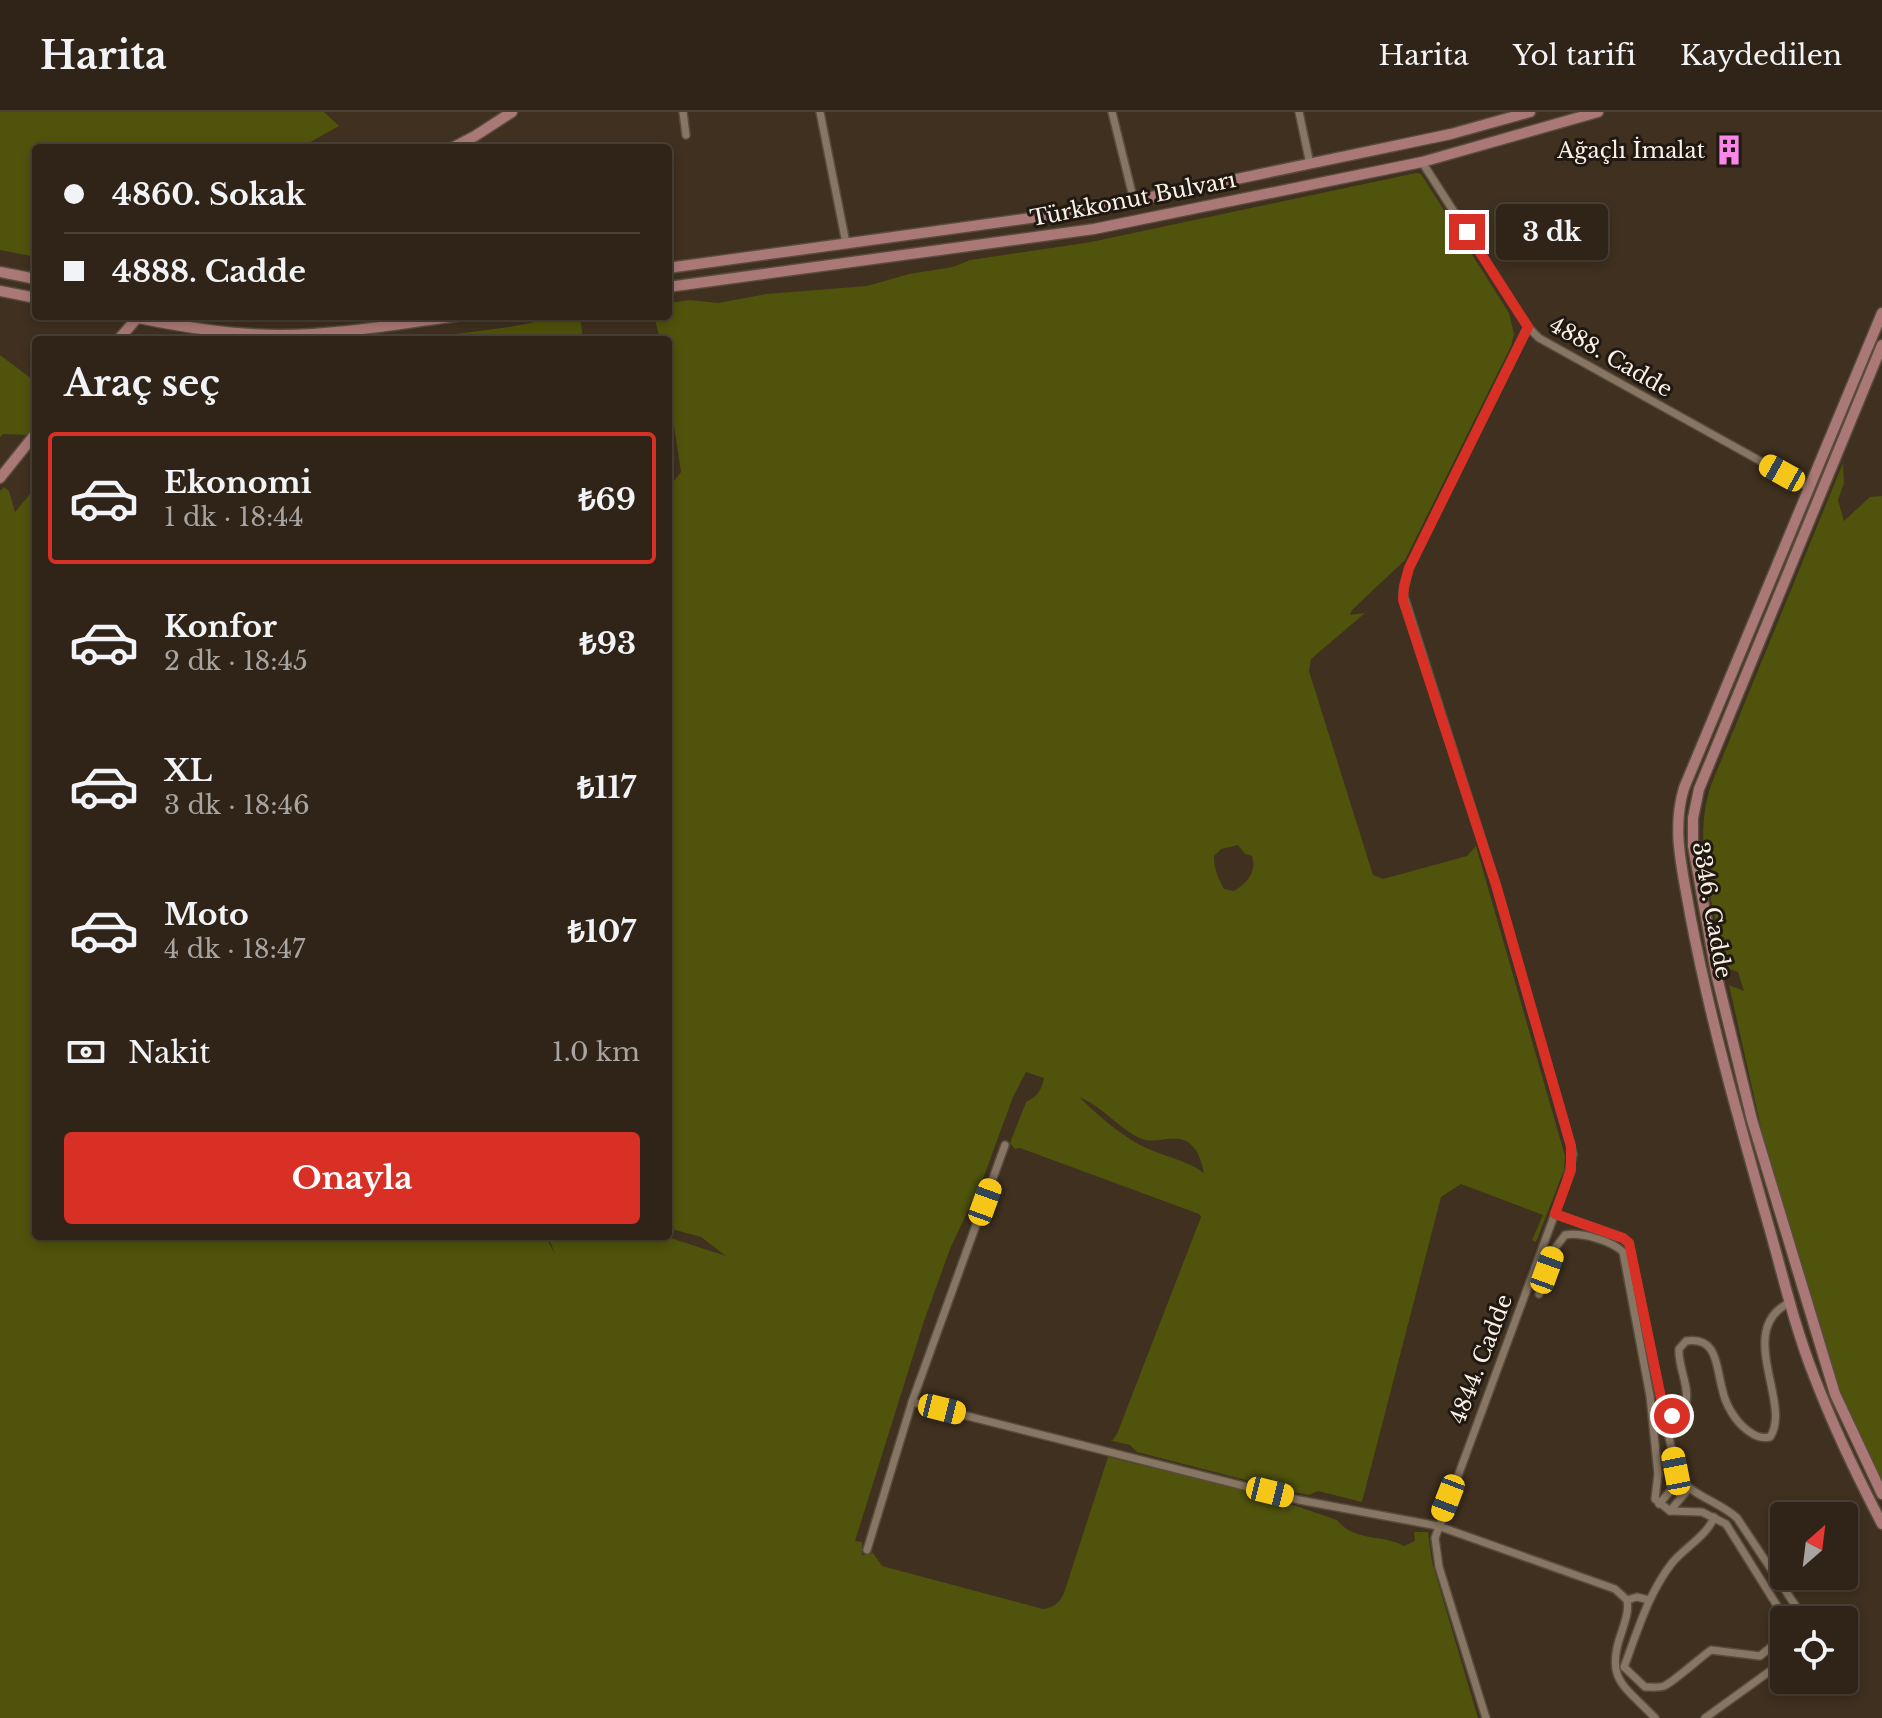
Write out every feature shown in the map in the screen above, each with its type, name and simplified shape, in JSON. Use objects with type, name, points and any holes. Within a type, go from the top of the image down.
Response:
[{"type":"street","points":[[460,144],[512,112]]},
{"type":"street","points":[[683,112],[686,135]]},
{"type":"street","points":[[820,112],[846,243]]},
{"type":"street","points":[[1112,112],[1134,201]]},
{"type":"street","points":[[1299,112],[1310,164]]},
{"type":"street","name":"Türkkonut Bulvarı","points":[[672,267],[1063,214],[1451,134],[1530,112]]},
{"type":"street","name":"Türkkonut Bulvarı","points":[[672,286],[1052,236],[1422,162],[1598,112]]},
{"type":"street","name":"4888. Cadde","points":[[1422,162],[1528,327],[1546,343],[1809,488]]},
{"type":"street","points":[[0,272],[32,278]]},
{"type":"street","points":[[0,291],[32,297]]},
{"type":"street","name":"3346. Cadde","points":[[1882,313],[1684,788],[1678,825],[1679,851],[1701,971],[1743,1136],[1791,1302],[1812,1372],[1828,1412],[1882,1524]]},
{"type":"street","points":[[152,320],[221,332],[283,335],[358,330],[429,320]]},
{"type":"street","name":"4844. Cadde","points":[[1486,1718],[1439,1567],[1435,1538],[1571,1170],[1571,1146],[1496,885],[1403,600],[1409,568],[1528,327]]},
{"type":"street","name":"3346. Cadde","points":[[1882,345],[1699,789],[1692,825],[1716,973],[1752,1120],[1835,1394],[1882,1494]]},
{"type":"street","points":[[0,478],[32,438]]},
{"type":"street","points":[[867,1550],[912,1402],[1005,1145]]},
{"type":"street","points":[[1555,1214],[1623,1238],[1632,1250],[1680,1480],[1725,1507],[1737,1518],[1796,1606]]},
{"type":"street","points":[[1539,1294],[1556,1247],[1565,1235],[1573,1233],[1617,1246],[1623,1252],[1650,1396],[1658,1474],[1655,1499],[1670,1511],[1702,1512],[1726,1524],[1777,1606]]},
{"type":"street","points":[[1665,1417],[1678,1413],[1686,1404],[1688,1393],[1679,1349],[1686,1341],[1697,1341],[1714,1352],[1722,1389],[1737,1420],[1761,1438],[1770,1437],[1775,1429],[1775,1418],[1767,1370],[1766,1334],[1777,1308],[1791,1302]]},
{"type":"street","points":[[912,1402],[1299,1500],[1438,1526],[1615,1589],[1627,1600],[1627,1616],[1615,1650],[1614,1671],[1655,1718]]},
{"type":"street","points":[[1659,1504],[1680,1480]]},
{"type":"street","points":[[1670,1511],[1689,1488]]},
{"type":"street","points":[[1714,1517],[1707,1529],[1671,1565],[1649,1600],[1624,1667],[1645,1687],[1660,1687],[1669,1685],[1688,1666],[1711,1650],[1760,1656],[1770,1648]]},
{"type":"street","points":[[1627,1600],[1637,1597],[1649,1600]]},
{"type":"street","points":[[1705,1718],[1770,1671]]},
{"type":"shaded area","points":[[0,112],[324,112],[339,126],[307,144],[32,144],[32,256],[0,250]]},
{"type":"shaded area","points":[[1421,174],[1509,313],[1514,334],[1511,346],[1405,560],[1352,610],[1350,615],[1365,613],[1311,659],[1309,671],[1373,875],[1383,879],[1467,856],[1476,846],[1565,1156],[1564,1170],[1536,1242],[1532,1240],[1543,1215],[1461,1184],[1441,1197],[1362,1502],[1318,1491],[1309,1495],[1137,1452],[1130,1445],[1112,1441],[1201,1217],[1020,1148],[1015,1149],[1010,1143],[1026,1102],[1038,1093],[1044,1078],[1026,1072],[1013,1097],[984,1176],[950,1249],[924,1321],[855,1541],[862,1542],[862,1555],[873,1553],[882,1566],[1043,1609],[1051,1607],[1064,1593],[1108,1457],[1258,1493],[1337,1520],[1360,1535],[1404,1546],[1415,1541],[1414,1532],[1428,1532],[1432,1562],[1478,1718],[0,1718],[0,491],[4,487],[9,491],[15,512],[32,492],[32,1240],[547,1240],[555,1254],[550,1240],[672,1239],[726,1256],[701,1237],[672,1229],[672,484],[681,472],[672,412],[672,336],[659,336],[655,320],[672,320],[672,302],[690,300],[718,303],[766,294],[867,286],[909,274],[953,267],[970,260],[1091,242]],"holes":[[[1238,845],[1245,854],[1252,856],[1253,862],[1247,881],[1234,891],[1224,889],[1214,856],[1221,849]],[[1079,1097],[1142,1139],[1176,1138],[1186,1141],[1196,1151],[1204,1173],[1132,1140]]]},
{"type":"shaded area","points":[[545,320],[580,320],[582,336],[440,336]]},
{"type":"shaded area","points":[[0,355],[32,379],[32,430],[28,435],[3,434],[0,437]]},
{"type":"shaded area","points":[[1843,463],[1844,483],[1838,500],[1844,521],[1870,497],[1882,496],[1882,1495],[1843,1415],[1782,1221],[1729,985],[1744,991],[1738,972],[1727,968],[1711,899],[1703,831],[1711,785]]},
{"type":"place","name":"Ağaçlı İmalat","points":[[1729,150]]},
{"type":"route","points":[[1467,232],[1528,327],[1409,568],[1403,600],[1496,885],[1573,1154],[1571,1170],[1555,1214],[1623,1238],[1629,1243],[1665,1417],[1672,1416]]}]
